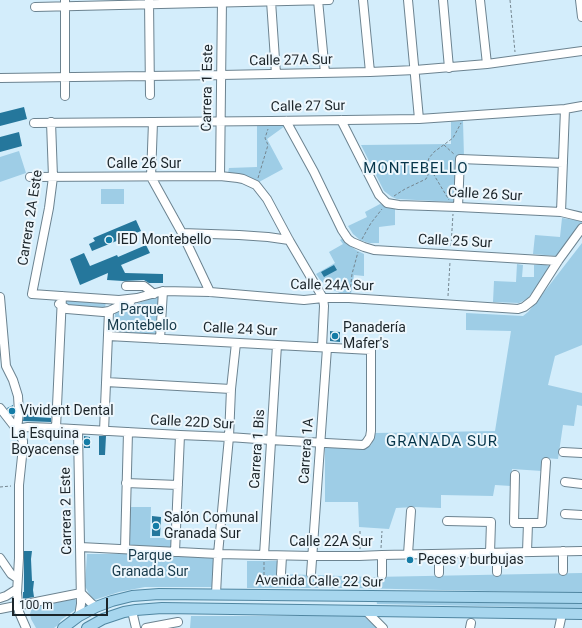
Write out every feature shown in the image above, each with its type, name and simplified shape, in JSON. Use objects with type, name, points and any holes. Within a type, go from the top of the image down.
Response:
[{"type":"main road","name":"Avenida Calle 22 Sur","points":[[63,628],[79,616],[96,607],[120,599],[147,594],[582,598]]},
{"type":"main road","name":"Avenida Calle 22 Sur","points":[[87,628],[114,615],[149,608],[582,614]]},
{"type":"street","points":[[318,0],[325,73]]},
{"type":"street","points":[[35,7],[65,3],[329,0]]},
{"type":"street","points":[[363,0],[370,72]]},
{"type":"street","points":[[408,0],[419,119]]},
{"type":"street","points":[[443,0],[449,68]]},
{"type":"street","points":[[480,0],[487,64]]},
{"type":"street","points":[[580,0],[582,17]]},
{"type":"street","name":"Carrera 1 Este","points":[[220,176],[222,1]]},
{"type":"street","points":[[271,1],[276,74]]},
{"type":"street","points":[[149,2],[150,95]]},
{"type":"street","points":[[65,3],[65,96]]},
{"type":"street","name":"Calle 27A Sur","points":[[0,78],[276,74],[415,70],[487,64],[582,51]]},
{"type":"street","name":"Calle 27 Sur","points":[[34,123],[419,119],[565,109],[582,106]]},
{"type":"street","points":[[561,212],[565,109]]},
{"type":"street","name":"Calle 26 Sur","points":[[341,120],[379,195],[387,203],[561,212],[582,217]]},
{"type":"street","name":"Calle 25 Sur","points":[[286,121],[314,172],[342,230],[352,242],[374,250],[558,261]]},
{"type":"street","name":"Carrera 2A Este","points":[[32,294],[49,208],[53,177],[51,122]]},
{"type":"street","points":[[153,122],[151,177],[182,233],[210,292]]},
{"type":"street","points":[[456,207],[460,159],[564,163]]},
{"type":"street","name":"Calle 26 Sur","points":[[30,178],[220,176],[243,179],[256,185]]},
{"type":"street","points":[[256,185],[268,198],[289,240],[323,298]]},
{"type":"street","points":[[558,261],[582,228]]},
{"type":"street","points":[[182,233],[268,237],[289,240]]},
{"type":"street","name":"Calle 24A Sur","points":[[32,294],[112,300],[137,298],[164,291],[210,292],[304,300],[350,298],[515,309],[527,306],[533,300],[558,261]]},
{"type":"street","points":[[126,286],[144,286],[154,294]]},
{"type":"street","points":[[160,339],[164,291]]},
{"type":"street","name":"Calle 24A Sur","points":[[50,295],[67,309],[97,312],[109,311],[137,298]]},
{"type":"street","points":[[56,428],[62,296]]},
{"type":"street","points":[[0,297],[3,366],[13,380],[18,396],[19,412],[16,429]]},
{"type":"street","name":"Carrera 1A","points":[[311,574],[321,443],[325,347],[323,298]]},
{"type":"street","points":[[104,431],[109,311]]},
{"type":"street","name":"Calle 24 Sur","points":[[108,336],[371,350],[371,431],[370,437],[366,444]]},
{"type":"street","points":[[216,594],[218,554],[229,437],[231,390],[236,343]]},
{"type":"street","name":"Carrera 1 Bis","points":[[264,555],[278,345]]},
{"type":"street","points":[[106,382],[231,390]]},
{"type":"street","points":[[0,408],[22,438],[23,447],[19,485],[19,558],[17,589],[18,605],[21,618],[26,628]]},
{"type":"street","name":"Calle 22D Sur","points":[[16,429],[28,427],[56,428],[321,443],[366,444]]},
{"type":"street","name":"Carrera 2 Este","points":[[78,430],[81,593],[79,616]]},
{"type":"street","points":[[125,549],[128,432]]},
{"type":"street","points":[[176,552],[180,435]]},
{"type":"street","points":[[563,452],[582,453]]},
{"type":"street","points":[[515,475],[514,523],[542,523],[546,462]]},
{"type":"street","points":[[565,482],[582,484]]},
{"type":"street","points":[[126,483],[178,485]]},
{"type":"street","points":[[408,554],[411,511]]},
{"type":"street","points":[[565,514],[582,515]]},
{"type":"street","points":[[447,521],[491,522],[497,572]]},
{"type":"street","points":[[527,552],[528,523]]},
{"type":"street","name":"Calle 22A Sur","points":[[80,547],[282,556],[359,556],[582,551]]},
{"type":"street","points":[[563,551],[563,571]]},
{"type":"street","points":[[439,554],[439,573]]},
{"type":"street","points":[[381,555],[382,575]]},
{"type":"street","points":[[281,574],[282,556]]},
{"type":"street","points":[[1,562],[11,574],[17,578]]},
{"type":"street","points":[[0,599],[17,589]]},
{"type":"street","points":[[0,610],[81,593],[96,607]]},
{"type":"street","points":[[132,611],[136,628]]},
{"type":"street","points":[[366,611],[383,628]]},
{"type":"street","points":[[559,628],[562,614]]},
{"type":"street","points":[[146,628],[178,622]]},
{"type":"path","points":[[510,0],[516,60]]},
{"type":"path","points":[[256,185],[268,144],[265,138],[271,121]]},
{"type":"path","points":[[443,145],[460,159]]},
{"type":"path","points":[[427,164],[456,207]]},
{"type":"path","points":[[0,487],[19,485]]},
{"type":"path","points":[[359,556],[360,531]]},
{"type":"path","points":[[381,555],[382,531]]},
{"type":"path","points":[[264,555],[264,589]]},
{"type":"green space","points":[[463,121],[464,157],[455,202],[397,199],[384,191],[361,145],[451,144],[451,122]]},
{"type":"green space","points":[[257,126],[285,126],[267,139],[283,169],[259,182],[243,176],[228,173],[229,168],[257,167]]},
{"type":"green space","points":[[19,151],[26,173],[0,182],[0,157]]},
{"type":"green space","points":[[101,189],[124,189],[124,204],[101,204]]},
{"type":"green space","points":[[380,204],[395,207],[395,225],[379,227],[379,243],[369,243],[360,240],[353,234],[348,226],[367,217],[365,212]]},
{"type":"green space","points":[[562,218],[582,221],[582,223],[557,256],[533,254],[535,235],[560,237]]},
{"type":"green space","points":[[343,238],[349,245],[364,254],[364,276],[354,275],[351,294],[342,294],[331,289],[321,281],[316,274],[335,263],[329,252],[343,244],[340,240]]},
{"type":"green space","points":[[582,243],[582,345],[555,356],[548,385],[582,393],[582,406],[577,405],[574,426],[563,425],[558,459],[544,458],[542,471],[512,469],[511,486],[495,485],[493,496],[441,495],[441,508],[396,508],[389,529],[359,527],[358,502],[325,502],[325,447],[366,448],[371,445],[375,433],[495,431],[511,331],[466,330],[466,313],[523,316],[534,305]]},
{"type":"green space","points":[[517,264],[523,265],[522,277],[534,277],[534,265],[546,265],[549,266],[550,269],[528,298],[523,301],[519,303],[493,302],[494,281],[516,282]]},
{"type":"green space","name":"Parque Montebello","points":[[160,295],[158,334],[114,333],[115,312]]},
{"type":"green space","points":[[66,300],[106,301],[105,308],[66,306]]},
{"type":"green space","name":"Parque Granada Sur","points":[[130,507],[151,507],[150,538],[172,538],[172,556],[214,557],[213,587],[145,587],[119,592],[94,600],[85,586],[87,554],[129,554]]},
{"type":"green space","points":[[247,561],[281,561],[281,574],[373,577],[582,573],[582,593],[350,588],[247,588]]},
{"type":"green space","name":"Parque Granada Sur","points":[[70,597],[75,599],[77,602],[75,610],[61,620],[54,628],[36,628],[30,614],[32,608],[41,603]]},
{"type":"green space","points":[[376,598],[582,602],[582,610],[543,609],[529,607],[377,604]]},
{"type":"green space","points":[[191,616],[364,616],[377,628],[190,628]]},
{"type":"building","points":[[24,107],[27,119],[0,126],[0,113]]},
{"type":"building","points":[[19,132],[22,146],[0,152],[0,137]]},
{"type":"building","points":[[136,220],[141,231],[92,251],[89,244],[95,241],[93,238]]},
{"type":"building","points":[[146,245],[150,253],[121,265],[125,273],[163,274],[163,283],[149,283],[144,280],[107,280],[108,273],[80,285],[70,259],[84,253],[90,266],[117,255],[118,257]]},
{"type":"building","points":[[334,265],[337,270],[324,277],[321,272]]},
{"type":"building","name":"Panadería Mafer's","points":[[330,331],[340,332],[340,342],[330,341]]},
{"type":"building","points":[[13,405],[13,416],[7,408]]},
{"type":"building","points":[[24,414],[36,415],[35,417],[51,418],[51,422],[23,421]]},
{"type":"building","points":[[29,433],[59,434],[59,439],[29,438]]},
{"type":"building","name":"La Esquina Boyacense","points":[[84,436],[90,437],[90,448],[84,448]]},
{"type":"building","points":[[99,436],[106,436],[105,455],[99,455]]},
{"type":"building","name":"Salón Comunal Granada Sur","points":[[152,516],[161,517],[160,536],[152,536]]},
{"type":"building","points":[[24,551],[32,551],[31,559],[32,581],[34,581],[34,597],[23,599],[24,592]]},
{"type":"place","name":"IED Montebello","points":[[109,240]]},
{"type":"place","name":"Panadería Mafer's","points":[[335,336]]},
{"type":"place","name":"Vivident Dental","points":[[12,411]]},
{"type":"place","name":"La Esquina Boyacense","points":[[87,442]]},
{"type":"place","name":"Salón Comunal Granada Sur","points":[[156,526]]},
{"type":"place","name":"Peces y burbujas","points":[[410,560]]},
{"type":"district","name":"MONTEBELLO","points":[[416,169]]},
{"type":"district","name":"GRANADA SUR","points":[[442,442]]}]
